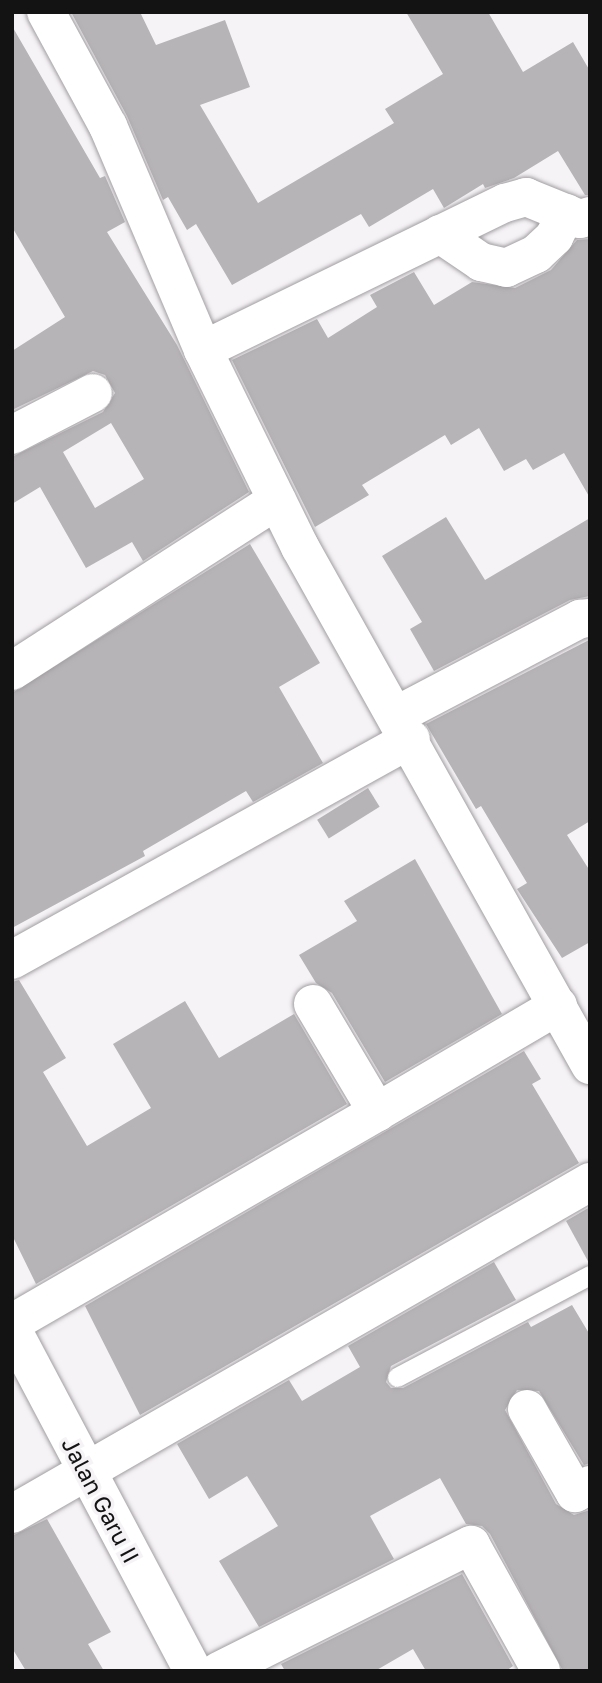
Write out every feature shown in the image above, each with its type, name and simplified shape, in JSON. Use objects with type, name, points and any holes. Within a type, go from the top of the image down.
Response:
[{"type":"street","points":[[46,12],[108,126],[203,350],[277,500],[590,1065]]},
{"type":"street","points":[[203,350],[440,234],[526,197],[578,214],[536,254],[506,268],[481,262],[440,234]]},
{"type":"street","points":[[12,435],[93,393]]},
{"type":"street","points":[[12,671],[277,500]]},
{"type":"street","points":[[12,960],[580,619],[590,618]]},
{"type":"street","points":[[313,1004],[377,1112]]},
{"type":"street","points":[[12,1323],[558,1006]]},
{"type":"street","points":[[12,1514],[84,1470],[590,1182]]},
{"type":"street","name":"Jalan Garu II","points":[[12,1329],[84,1470],[193,1671]]},
{"type":"street","points":[[527,1409],[575,1493],[590,1485]]},
{"type":"street","points":[[219,1671],[471,1545],[541,1671]]},
{"type":"lane","points":[[397,1377],[590,1275]]},
{"type":"building","points":[[71,12],[140,12],[156,45],[225,20],[250,87],[200,105],[258,203],[394,123],[385,109],[443,74],[406,12],[488,12],[523,72],[573,42],[590,71],[590,195],[585,195],[558,151],[514,178],[485,188],[483,184],[444,208],[433,189],[369,227],[361,214],[232,285],[196,224],[187,230],[168,197],[163,200],[127,116]]},
{"type":"building","points":[[12,26],[100,178],[105,176],[125,222],[107,232],[177,345],[249,492],[143,561],[132,542],[86,568],[40,487],[12,504],[12,457],[103,412],[115,393],[105,375],[93,371],[12,410],[12,351],[65,317],[12,227]],"holes":[[[111,423],[144,479],[95,508],[63,452]]]},
{"type":"building","points":[[590,239],[590,498],[564,453],[533,470],[526,459],[504,471],[479,428],[451,445],[445,435],[362,485],[369,495],[315,527],[232,360],[317,319],[328,338],[377,307],[370,295],[414,272],[434,305],[472,282],[515,288],[551,270],[577,240]]},
{"type":"building","points":[[446,517],[485,580],[590,518],[590,596],[570,600],[434,671],[410,629],[422,622],[382,556]]},
{"type":"building","points":[[250,544],[320,663],[279,687],[323,763],[253,802],[246,791],[143,851],[145,856],[12,928],[12,693]]},
{"type":"building","points":[[589,640],[590,821],[567,835],[590,871],[590,942],[562,958],[517,889],[527,883],[481,806],[476,809],[426,724]]},
{"type":"building","points":[[368,788],[380,807],[329,838],[317,820]]},
{"type":"building","points":[[415,859],[502,1014],[385,1082],[332,993],[316,983],[299,955],[357,921],[344,901]]},
{"type":"building","points":[[19,980],[66,1058],[43,1072],[87,1146],[151,1108],[113,1044],[185,1001],[219,1058],[294,1014],[347,1104],[36,1284],[12,1235],[12,982]]},
{"type":"building","points":[[524,1051],[541,1079],[532,1084],[579,1163],[140,1415],[85,1306]]},
{"type":"building","points":[[590,1207],[590,1263],[589,1263],[566,1221]]},
{"type":"building","points":[[494,1262],[516,1300],[391,1366],[386,1382],[391,1388],[403,1388],[528,1322],[531,1327],[572,1305],[590,1335],[590,1463],[584,1465],[539,1391],[517,1390],[505,1410],[556,1504],[574,1515],[590,1510],[590,1671],[563,1671],[490,1534],[482,1526],[466,1524],[440,1478],[370,1516],[394,1559],[259,1627],[219,1561],[278,1526],[247,1476],[209,1499],[177,1444],[289,1380],[302,1401],[360,1367],[348,1346]]},
{"type":"building","points":[[47,1519],[111,1632],[88,1644],[104,1671],[26,1671],[12,1648],[12,1536]]},
{"type":"building","points":[[462,1574],[513,1666],[506,1671],[426,1671],[413,1649],[375,1671],[285,1671],[281,1664]]}]
